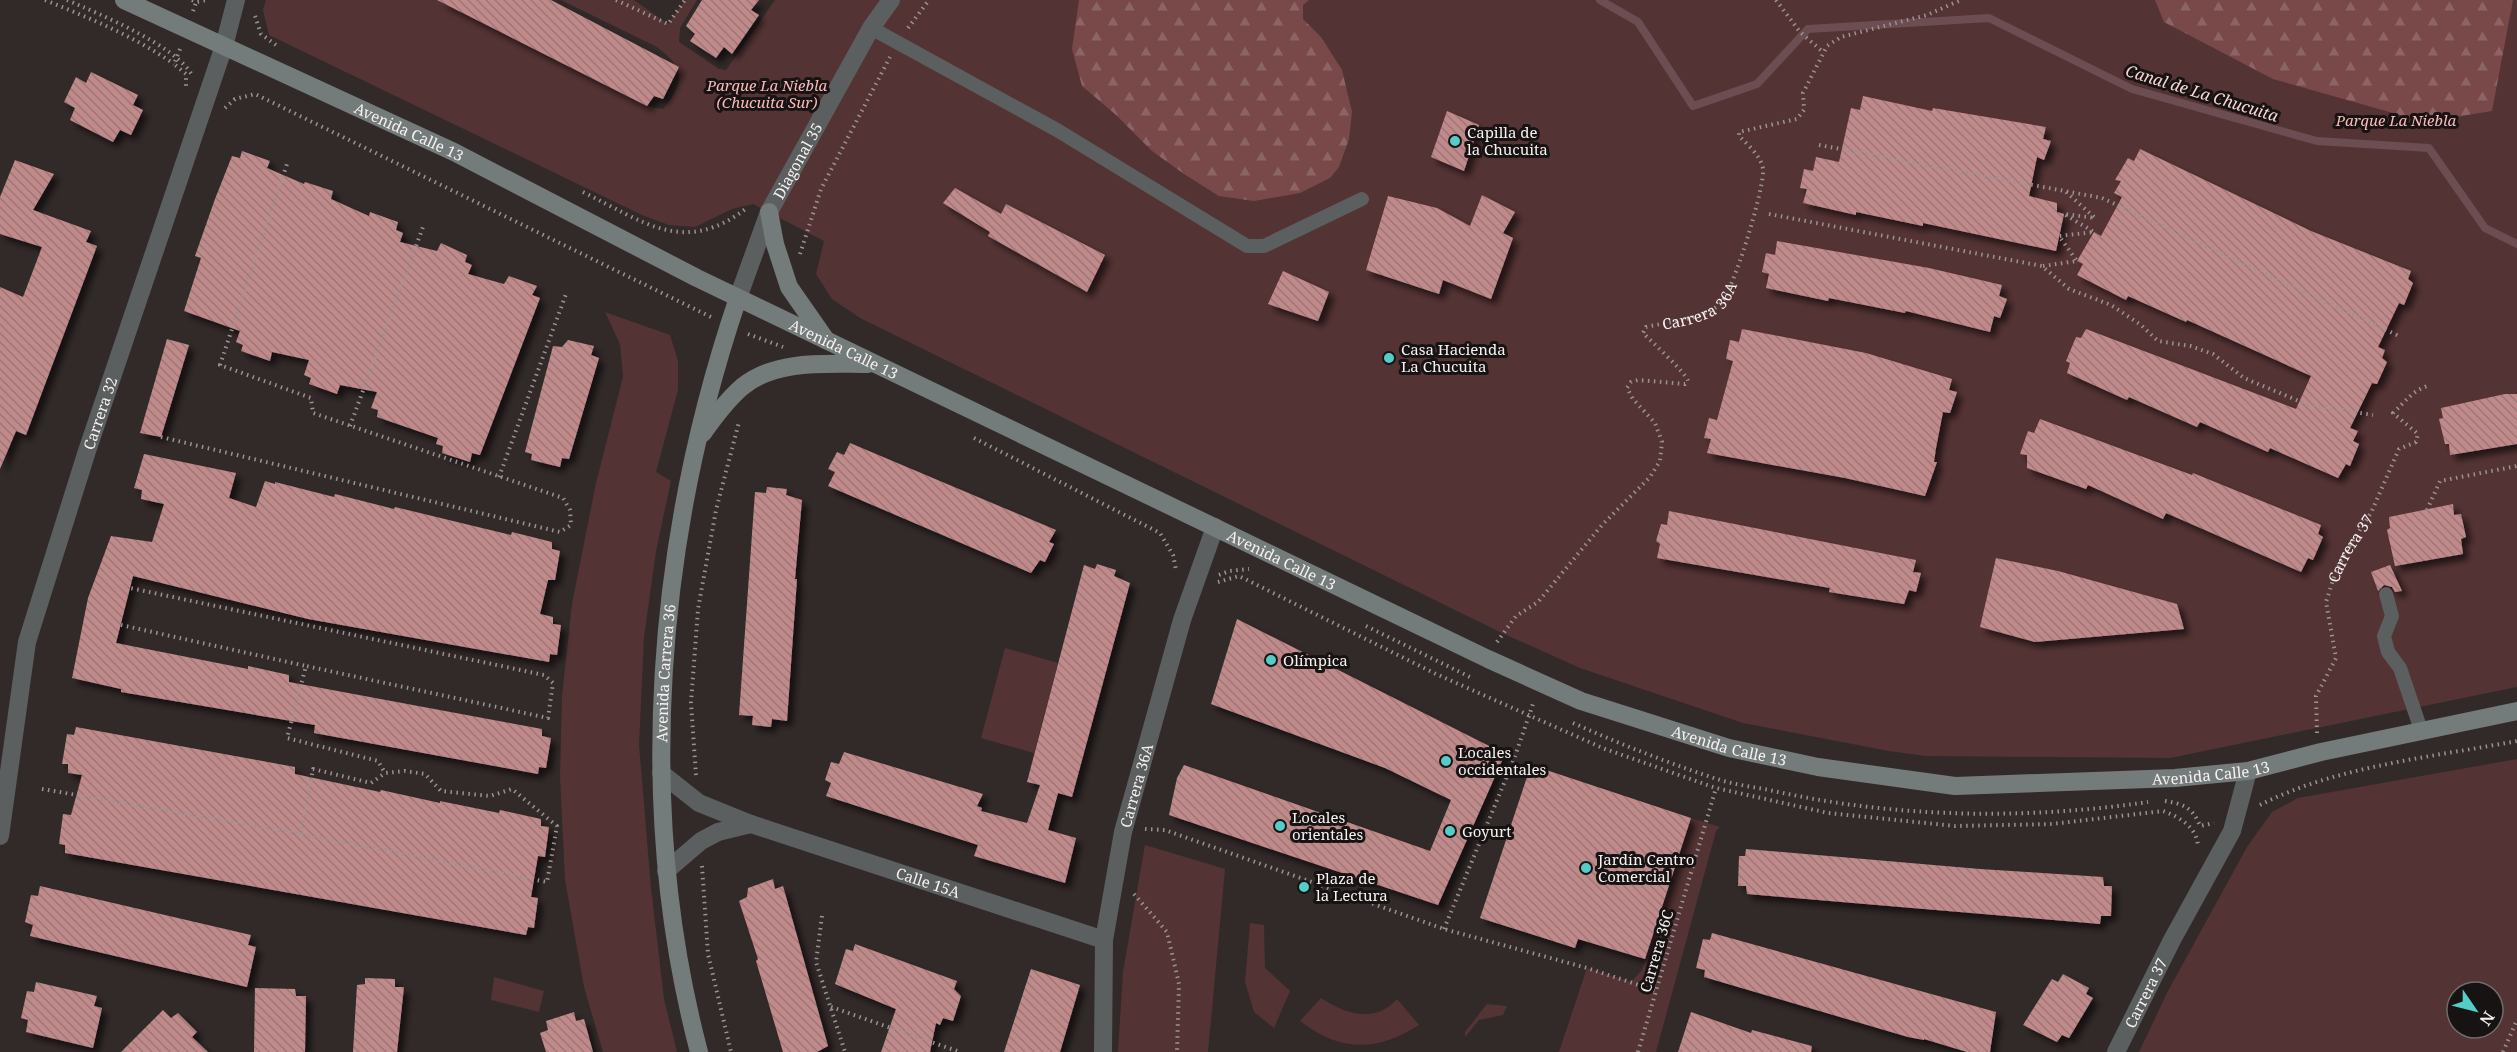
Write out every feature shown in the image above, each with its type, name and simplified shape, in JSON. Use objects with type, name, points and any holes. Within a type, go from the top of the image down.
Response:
[{"type":"main road","name":"Avenida Calle 13","points":[[124,0],[454,153],[827,342],[1488,659],[1581,701],[1729,748],[1818,767],[1954,786],[2175,778],[2248,771],[2321,752],[2517,711]]},
{"type":"main road","points":[[769,212],[775,244],[789,287],[827,342]]},
{"type":"main road","name":"Avenida Carrera 36","points":[[699,1052],[681,975],[666,871],[660,716],[682,518],[698,439],[718,360],[738,298]]},
{"type":"main road","points":[[698,439],[726,402],[744,385],[766,373],[789,367],[825,364],[877,364]]},
{"type":"street","name":"Carrera 32","points":[[0,836],[27,642],[83,462],[225,46],[236,0]]},
{"type":"street","name":"Diagonal 35","points":[[738,298],[769,212],[871,28],[891,0]]},
{"type":"street","name":"Carrera 36A","points":[[1103,1052],[1104,940],[1123,832],[1194,584],[1215,527]]},
{"type":"street","name":"Carrera 37","points":[[2116,1052],[2172,940],[2232,831],[2248,771]]},
{"type":"street","name":"Calle 15A","points":[[661,773],[699,803],[751,825],[1104,940]]},
{"type":"street","points":[[666,871],[701,841],[718,832],[751,825]]},
{"type":"lane","points":[[871,28],[1057,130],[1247,246],[1264,246],[1362,199]]},
{"type":"lane","points":[[2386,594],[2392,616],[2384,636],[2388,652],[2400,668],[2421,730]]},
{"type":"path","points":[[45,0],[152,48],[174,64]]},
{"type":"path","points":[[67,0],[139,34],[177,58],[187,67],[193,77]]},
{"type":"path","points":[[192,0],[196,2],[207,0]]},
{"type":"path","points":[[618,1],[668,24],[685,0]]},
{"type":"path","points":[[789,287],[821,189],[898,42],[928,0]]},
{"type":"path","points":[[1776,0],[1800,32],[1823,52],[1841,37],[1927,15],[1961,0]]},
{"type":"path","points":[[254,7],[261,34],[284,48]]},
{"type":"path","name":"Carrera 36A","points":[[1488,659],[1502,633],[1516,616],[1538,602],[1602,525],[1650,477],[1660,460],[1662,442],[1655,423],[1633,399],[1627,388],[1631,382],[1638,380],[1685,384],[1688,381],[1687,374],[1643,333],[1646,327],[1683,321],[1701,314],[1722,302],[1726,297],[1733,283],[1761,191],[1763,168],[1757,156],[1738,136],[1739,132],[1797,119],[1804,110],[1803,93],[1823,52]]},
{"type":"path","points":[[192,86],[188,104],[218,116],[235,99],[255,94],[729,326],[788,349]]},
{"type":"path","points":[[1819,146],[2102,198],[2399,336]]},
{"type":"path","points":[[161,437],[560,532],[572,525],[570,510],[563,498],[313,413],[311,398],[220,365],[287,164]]},
{"type":"path","points":[[576,189],[662,230],[679,233],[695,233],[730,222],[753,204]]},
{"type":"path","points":[[1768,214],[2042,266],[2077,261],[2060,236],[2094,232],[2064,214],[2095,218],[2065,190]]},
{"type":"path","points":[[350,426],[423,227]]},
{"type":"path","points":[[2042,266],[2069,289],[2111,305],[2141,325],[2158,341],[2190,346],[2213,354],[2244,378],[2306,404],[2373,415]]},
{"type":"path","points":[[499,477],[566,294]]},
{"type":"path","points":[[756,379],[779,317]]},
{"type":"path","name":"Carrera 37","points":[[2321,752],[2316,728],[2316,696],[2336,658],[2326,602],[2335,574],[2346,551],[2371,513],[2399,449],[2416,442],[2418,434],[2393,413],[2414,391],[2427,386]]},
{"type":"path","points":[[699,803],[691,703],[698,609],[716,510],[740,419]]},
{"type":"path","points":[[970,435],[1160,533],[1173,555],[1177,575],[1194,584],[1204,585],[1214,577],[1248,568],[1258,573]]},
{"type":"path","points":[[2427,510],[2440,481],[2517,466]]},
{"type":"path","points":[[1215,583],[1239,576],[1436,674],[1605,749],[1716,788],[1828,813],[1955,826],[2052,824],[2163,811],[2180,817],[2191,828],[2198,841],[2198,855]]},
{"type":"path","points":[[120,625],[548,718],[553,683],[544,675],[130,588]]},
{"type":"path","points":[[1365,626],[1481,681]]},
{"type":"path","points":[[306,666],[287,738],[378,761],[385,773]]},
{"type":"path","points":[[1444,929],[1542,684]]},
{"type":"path","points":[[1522,700],[1543,709]]},
{"type":"path","points":[[1563,718],[1623,745],[1718,779],[1828,803],[1950,812],[2034,812],[2152,801]]},
{"type":"path","points":[[2161,800],[2178,803],[2195,813],[2200,826],[2237,817],[2294,788],[2346,773],[2517,741]]},
{"type":"path","points":[[42,789],[301,834],[547,882],[557,825],[513,789],[490,796],[441,791],[425,774],[405,771],[385,773],[371,783],[313,769],[301,834]]},
{"type":"path","name":"Carrera 36C","points":[[1638,1052],[1716,788]]},
{"type":"path","points":[[1123,832],[1136,828],[1165,830],[1444,929],[1587,968],[1657,991]]},
{"type":"path","points":[[701,841],[708,954],[731,1052]]},
{"type":"path","points":[[1114,879],[1136,896],[1167,932],[1179,984],[1177,1052]]},
{"type":"path","points":[[822,916],[816,962],[845,1052]]},
{"type":"path","points":[[830,1007],[960,1052]]},
{"type":"path","points":[[2503,1052],[2517,1020]]},
{"type":"green space","points":[[266,0],[438,0],[647,106],[663,109],[676,91],[678,83],[679,76],[673,61],[657,47],[561,0],[634,0],[668,24],[685,0],[697,0],[680,28],[679,42],[719,69],[726,70],[775,0],[2517,0],[2517,687],[2170,758],[1926,756],[1743,723],[1580,668],[1502,633],[860,318],[832,299],[816,274],[824,241],[753,204],[732,209],[695,227],[669,225],[642,215],[269,35],[263,10]]},
{"type":"green space","points":[[1079,0],[1309,0],[1303,5],[1303,19],[1321,37],[1342,70],[1352,112],[1349,139],[1339,167],[1330,178],[1300,193],[1254,201],[1219,196],[1184,174],[1152,151],[1116,115],[1082,86],[1072,49]]},
{"type":"green space","points":[[2155,0],[2513,0],[2492,111],[2425,122],[2273,79],[2164,22]]},
{"type":"green space","points":[[605,312],[670,335],[678,361],[678,390],[656,472],[671,481],[656,551],[644,637],[639,745],[651,888],[664,999],[677,1052],[603,1052],[584,987],[565,880],[560,777],[562,696],[572,604],[596,483],[623,377],[620,344]]},
{"type":"green space","points":[[1005,648],[1058,663],[1034,753],[981,738]]},
{"type":"green space","points":[[2517,759],[2517,1052],[2139,1052],[2168,991],[2247,847],[2272,812],[2298,798]]},
{"type":"green space","points":[[1691,818],[1720,827],[1716,831],[1656,1052],[1559,1052],[1587,968],[1631,982],[1642,970]]},
{"type":"green space","points":[[1145,845],[1225,869],[1208,1052],[1118,1052],[1123,972]]},
{"type":"green space","points":[[1250,923],[1264,925],[1265,968],[1290,991],[1274,1028],[1254,1012],[1245,982]]},
{"type":"green space","points":[[494,977],[544,991],[539,1012],[491,1000]]},
{"type":"green space","points":[[1321,998],[1330,1004],[1360,1014],[1379,1012],[1397,999],[1419,1025],[1403,1034],[1373,1044],[1344,1043],[1315,1031],[1300,1021]]},
{"type":"green space","points":[[1487,1004],[1507,1006],[1503,1015],[1479,1020],[1465,1037],[1465,1032]]},
{"type":"building","points":[[437,0],[551,0],[679,67],[663,99],[654,96],[647,106]]},
{"type":"building","points":[[702,0],[759,0],[751,10],[759,15],[732,54],[724,47],[716,58],[690,41],[695,34],[686,26]]},
{"type":"building","points":[[91,72],[138,95],[133,105],[143,110],[131,135],[120,130],[113,142],[70,120],[75,108],[64,102],[76,77],[86,83]]},
{"type":"building","points":[[1863,96],[1932,111],[1933,108],[2046,127],[2043,139],[2051,141],[2044,160],[2037,157],[2029,196],[2057,203],[2057,212],[2064,214],[2056,251],[1923,223],[1923,226],[1856,212],[1856,215],[1803,203],[1807,189],[1800,188],[1804,169],[1813,171],[1816,157],[1839,162],[1851,108],[1860,110]]},
{"type":"building","name":"Capilla de la Chucuita","points":[[1447,111],[1479,125],[1464,171],[1431,157]]},
{"type":"building","points":[[2140,149],[2311,231],[2411,271],[2408,279],[2413,283],[2404,305],[2399,303],[2378,347],[2385,350],[2382,358],[2387,362],[2377,384],[2372,383],[2350,428],[2358,431],[2353,441],[2359,444],[2350,466],[2346,464],[2338,478],[2270,448],[2268,452],[2200,422],[2197,427],[2129,397],[2127,400],[2067,373],[2070,363],[2066,361],[2076,337],[2081,338],[2086,329],[2296,409],[2311,376],[2187,320],[2186,322],[2128,296],[2126,300],[2077,275],[2083,264],[2077,261],[2094,232],[2101,236],[2122,197],[2114,193],[2121,181],[2115,180],[2128,158],[2134,161]]},
{"type":"building","points":[[242,151],[270,161],[267,168],[304,184],[305,182],[333,191],[331,199],[369,216],[370,212],[398,222],[396,230],[403,233],[400,242],[437,251],[441,243],[467,255],[465,262],[472,265],[468,274],[504,284],[509,276],[537,286],[532,295],[540,298],[480,455],[472,453],[470,462],[442,453],[443,446],[436,444],[438,438],[377,417],[378,410],[371,408],[377,392],[340,385],[337,394],[309,384],[311,378],[304,375],[309,360],[272,352],[270,361],[241,351],[243,345],[236,342],[240,331],[184,311],[201,258],[195,256],[215,199],[232,156],[240,158]]},
{"type":"building","points":[[15,160],[54,174],[33,210],[91,231],[86,242],[97,246],[26,435],[16,431],[0,469],[0,287],[23,297],[42,247],[0,234],[0,197]]},
{"type":"building","points":[[955,188],[1001,214],[1006,204],[1105,255],[1087,292],[988,236],[990,232],[943,203]]},
{"type":"building","points":[[1482,195],[1515,212],[1503,233],[1513,238],[1491,299],[1443,280],[1439,294],[1366,270],[1388,196],[1437,208],[1470,226]]},
{"type":"building","points":[[1777,241],[1929,268],[2002,285],[1999,296],[2007,299],[2000,318],[1994,316],[1990,332],[1906,311],[1905,313],[1829,298],[1828,301],[1766,288],[1769,274],[1762,272],[1766,253],[1775,255]]},
{"type":"building","points":[[1283,271],[1329,292],[1318,321],[1268,304]]},
{"type":"building","points":[[1742,329],[1866,353],[1952,379],[1949,390],[1957,392],[1950,413],[1943,412],[1934,462],[1937,462],[1925,496],[1845,478],[1707,453],[1711,439],[1704,438],[1709,418],[1717,420],[1733,361],[1726,359],[1730,340],[1739,342]]},
{"type":"building","points":[[167,339],[189,345],[161,437],[140,433]]},
{"type":"building","points":[[568,340],[594,346],[591,355],[599,358],[569,459],[562,458],[560,467],[531,460],[532,454],[525,452],[553,346],[562,347]]},
{"type":"building","points":[[2505,394],[2517,394],[2517,444],[2450,455],[2449,444],[2445,444],[2439,419],[2443,418],[2441,408]]},
{"type":"building","points":[[2040,419],[2192,475],[2193,473],[2321,525],[2318,534],[2323,537],[2313,560],[2308,558],[2301,572],[2166,513],[2163,519],[2088,485],[2086,489],[2027,468],[2027,455],[2020,454],[2028,431],[2034,433]]},
{"type":"building","points":[[850,443],[1056,530],[1049,542],[1054,544],[1045,562],[1040,560],[1031,573],[828,486],[835,472],[828,469],[837,452],[844,455]]},
{"type":"building","points":[[144,454],[236,473],[229,498],[256,507],[265,481],[275,484],[275,482],[334,497],[335,494],[511,535],[512,532],[552,542],[552,549],[560,551],[555,580],[548,580],[540,614],[553,617],[553,624],[561,625],[557,655],[550,654],[549,662],[308,619],[133,576],[116,643],[289,675],[289,682],[542,729],[542,736],[551,738],[546,768],[539,767],[538,774],[314,733],[315,725],[121,692],[121,689],[72,678],[88,598],[111,536],[152,542],[164,504],[141,499],[142,490],[134,488]]},
{"type":"building","points":[[767,487],[787,489],[786,495],[802,500],[787,721],[772,719],[771,727],[752,725],[753,716],[739,715],[755,492],[766,493]]},
{"type":"building","points":[[2453,504],[2454,515],[2461,514],[2466,537],[2461,539],[2463,554],[2395,566],[2387,530],[2390,528],[2389,517]]},
{"type":"building","points":[[1669,511],[1916,560],[1913,572],[1921,573],[1916,592],[1909,590],[1904,604],[1829,592],[1830,588],[1657,558],[1660,544],[1656,541],[1661,524],[1667,525]]},
{"type":"building","points":[[1996,558],[2058,571],[2177,604],[2184,629],[2035,642],[1980,627]]},
{"type":"building","points":[[1097,564],[1116,570],[1114,576],[1130,583],[1072,797],[1058,793],[1048,830],[1076,838],[1065,883],[974,856],[978,845],[826,796],[831,783],[825,780],[831,762],[839,764],[844,752],[983,794],[977,806],[982,808],[981,811],[1027,823],[1040,785],[1027,782],[1084,565],[1095,569]]},
{"type":"building","points":[[2390,565],[2402,591],[2395,592],[2392,587],[2384,585],[2378,591],[2371,572]]},
{"type":"building","points":[[1237,619],[1505,754],[1438,905],[1169,815],[1177,778],[1184,765],[1430,851],[1451,800],[1385,768],[1211,704]]},
{"type":"building","points":[[76,727],[295,767],[295,774],[380,792],[381,790],[440,803],[440,801],[499,813],[500,810],[541,819],[541,826],[549,827],[545,857],[538,856],[531,897],[538,898],[534,928],[528,927],[526,935],[65,853],[65,845],[59,844],[63,814],[71,815],[82,775],[68,773],[68,764],[62,764],[67,734],[74,735]]},
{"type":"building","name":"Jardín Centro Comercial","points":[[1531,765],[1691,818],[1645,959],[1578,939],[1575,948],[1480,918]]},
{"type":"building","points":[[1746,849],[2103,877],[2104,886],[2112,886],[2111,916],[2101,916],[2100,924],[1747,894],[1746,886],[1738,886],[1739,856],[1745,856]]},
{"type":"building","points":[[773,879],[775,889],[783,886],[828,1046],[817,1052],[783,1052],[756,961],[758,959],[739,901],[747,897],[748,888]]},
{"type":"building","points":[[40,886],[251,935],[248,945],[256,947],[247,987],[30,936],[33,925],[25,922],[31,895],[38,896]]},
{"type":"building","points":[[1712,933],[1996,1012],[1990,1052],[1967,1052],[1924,1039],[1908,1037],[1704,977],[1705,970],[1696,968],[1703,939],[1710,940]]},
{"type":"building","points":[[855,944],[957,981],[954,989],[961,996],[953,1021],[943,1018],[940,1025],[936,1023],[930,1052],[881,1052],[896,1009],[835,984],[846,949],[853,951]]},
{"type":"building","points":[[1031,969],[1080,985],[1060,1052],[1004,1052]]},
{"type":"building","points":[[2063,974],[2089,988],[2086,994],[2093,998],[2069,1038],[2062,1035],[2057,1042],[2023,1025],[2052,979],[2058,982]]},
{"type":"building","points":[[365,978],[395,979],[395,987],[404,987],[397,1052],[353,1052],[357,985],[365,984]]},
{"type":"building","points":[[36,982],[97,996],[94,1006],[102,1008],[93,1048],[26,1032],[28,1020],[21,1018],[27,991],[34,992]]},
{"type":"building","points":[[255,988],[295,989],[296,996],[306,996],[305,1052],[254,1052]]},
{"type":"building","points":[[163,1010],[171,1018],[178,1013],[197,1032],[192,1037],[208,1052],[121,1052]]},
{"type":"building","points":[[574,1012],[576,1021],[584,1019],[593,1052],[546,1052],[540,1033],[548,1030],[546,1021]]},
{"type":"building","points":[[1691,1012],[1751,1033],[1752,1030],[1812,1046],[1811,1052],[1678,1052]]},
{"type":"waterway","name":"Canal de La Chucuita","points":[[1600,0],[1638,22],[1693,106],[1757,84],[1808,29],[1989,18],[2132,89],[2317,141],[2429,148],[2485,228],[2517,244]]},
{"type":"place","name":"Capilla de la Chucuita","points":[[1455,141]]},
{"type":"place","name":"Casa Hacienda La Chucuita","points":[[1389,358]]},
{"type":"place","name":"Olímpica","points":[[1271,660]]},
{"type":"place","name":"Locales occidentales","points":[[1446,761]]},
{"type":"place","name":"Locales orientales","points":[[1280,826]]},
{"type":"place","name":"Goyurt","points":[[1450,831]]},
{"type":"place","name":"Jardín Centro Comercial","points":[[1586,868]]},
{"type":"place","name":"Plaza de la Lectura","points":[[1304,887]]},
{"type":"park label","name":"Parque La Niebla (Chucuita Sur)","points":[[767,94]]},
{"type":"park label","name":"Parque La Niebla","points":[[2396,120]]}]
